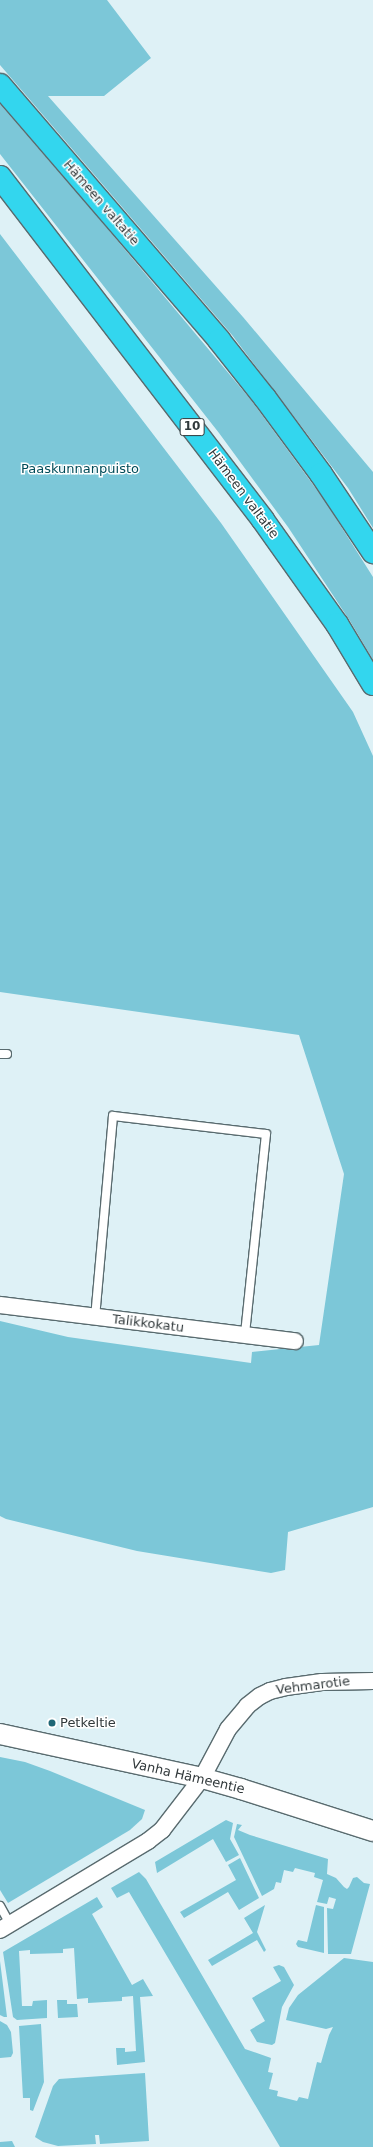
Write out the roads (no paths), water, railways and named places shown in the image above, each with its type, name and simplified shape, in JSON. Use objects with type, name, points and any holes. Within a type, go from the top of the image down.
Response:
[{"type":"highway","name":"Hämeen valtatie","points":[[0,85],[219,340],[265,398],[321,474],[373,552]]},
{"type":"highway","name":"Hämeen valtatie","points":[[0,177],[263,520],[337,624],[373,684]]},
{"type":"street","name":"Talikkokatu","points":[[0,1305],[95,1318],[295,1341]]},
{"type":"street","name":"Vehmarotie","points":[[202,1778],[228,1729],[247,1706],[265,1694],[286,1686],[322,1682],[373,1681]]},
{"type":"street","name":"Vanha Hämeentie","points":[[0,1734],[202,1778],[373,1830]]},
{"type":"street","points":[[5,1927],[148,1841],[162,1830],[175,1815],[202,1778]]},
{"type":"lane","points":[[95,1318],[113,1116],[266,1134],[245,1335]]},
{"type":"lane","points":[[0,1906],[5,1927]]},
{"type":"place","name":"Petkeltie","points":[[52,1723]]},
{"type":"park label","name":"Paaskunnanpuisto","points":[[80,469]]}]
